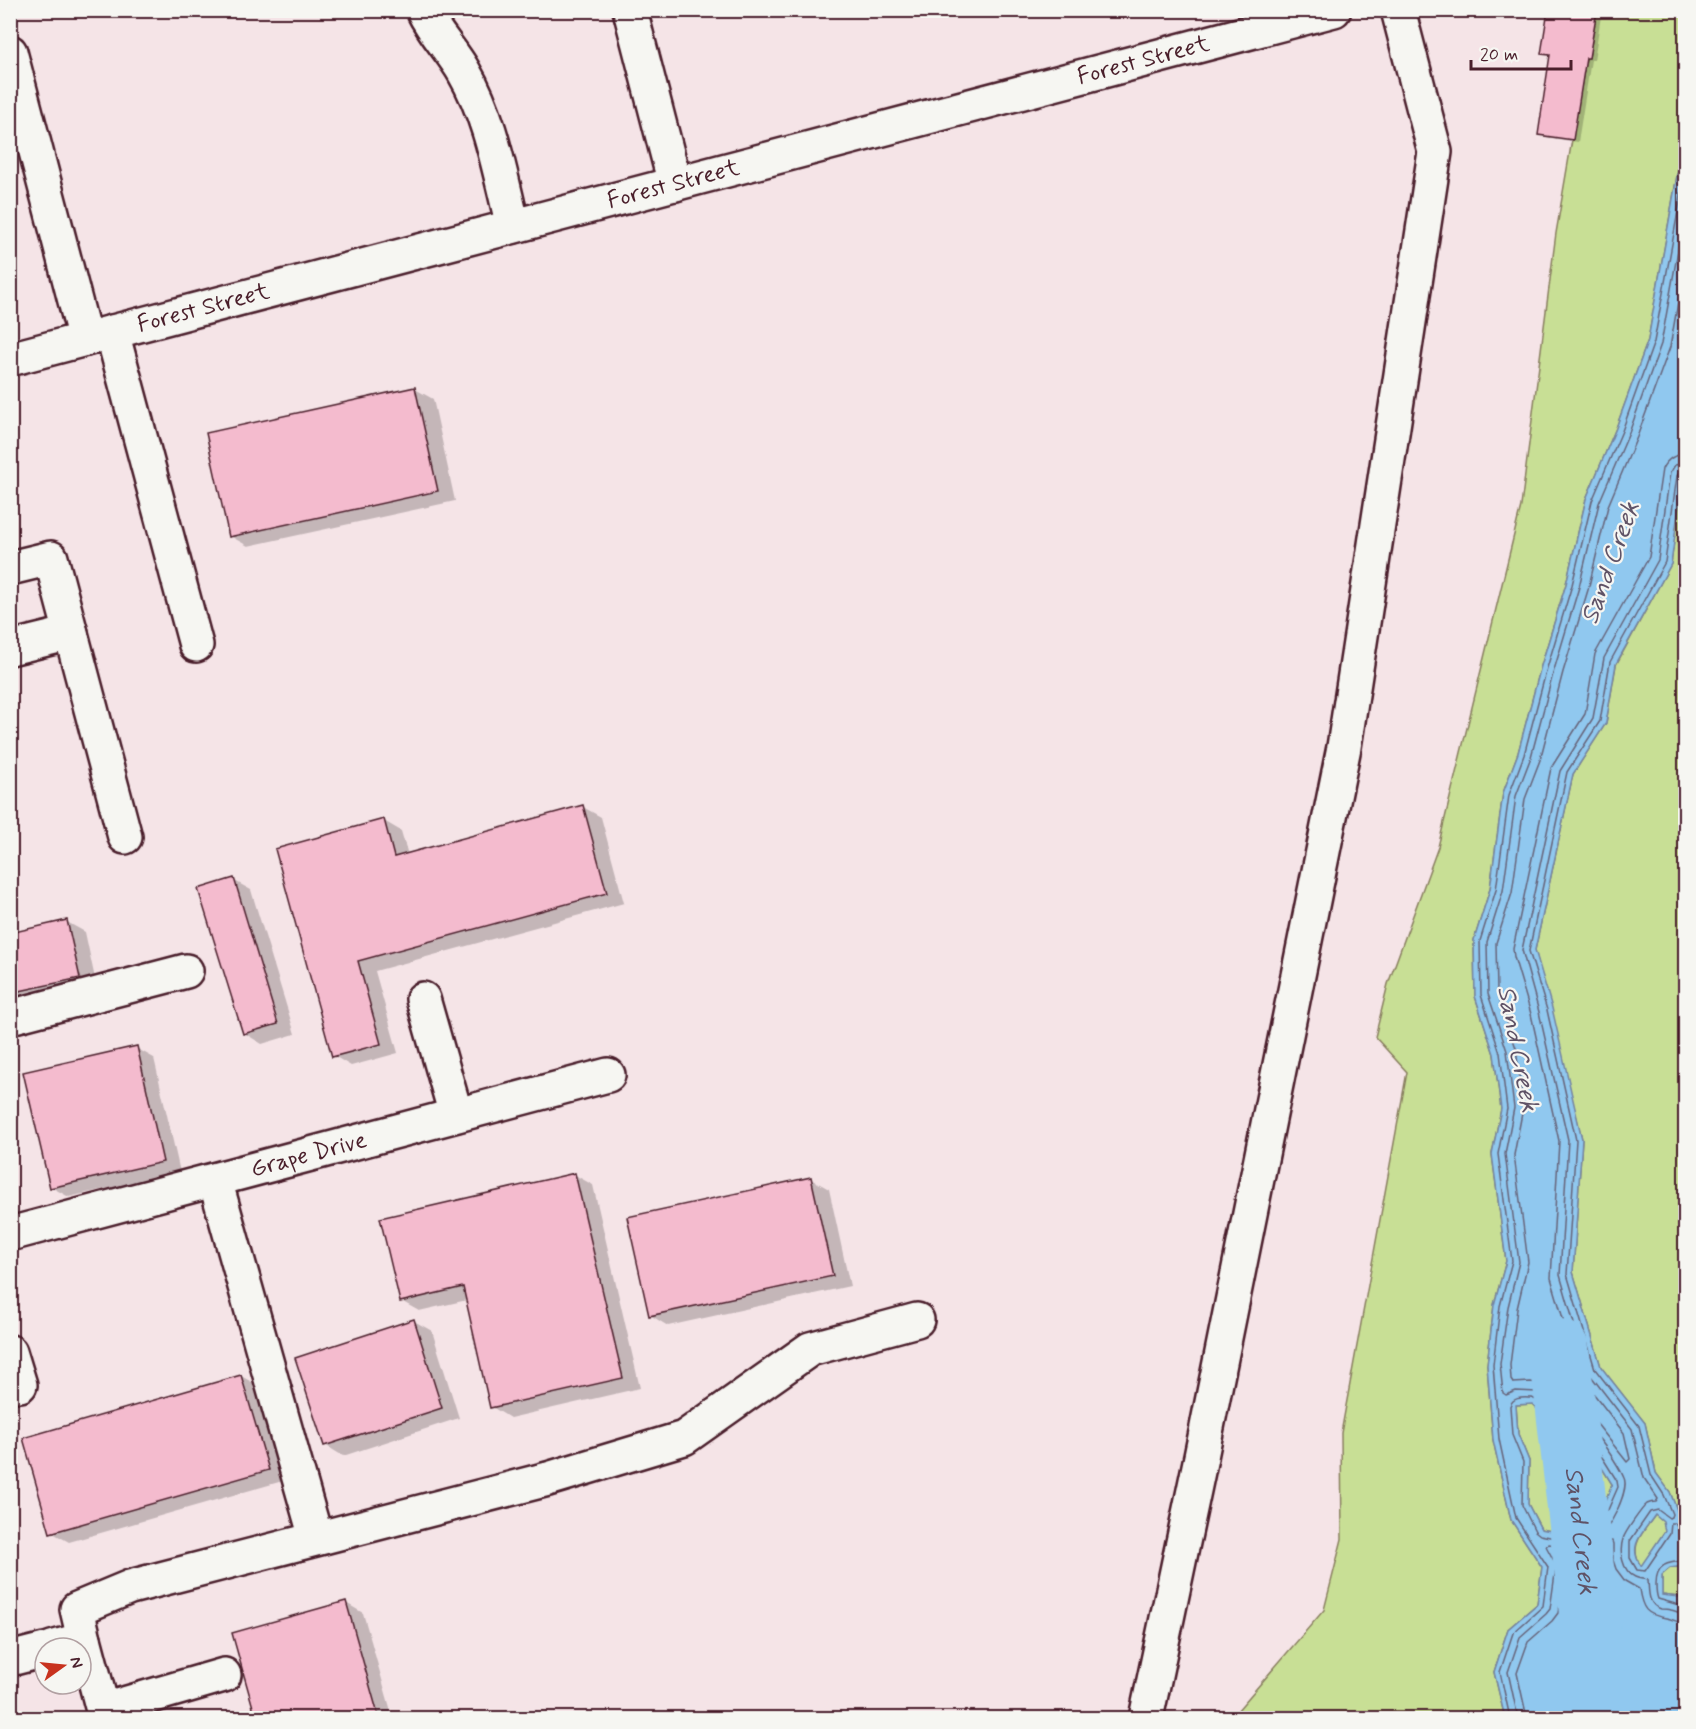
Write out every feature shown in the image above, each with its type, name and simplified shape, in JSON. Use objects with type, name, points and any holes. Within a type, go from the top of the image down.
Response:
[{"type":"street","points":[[423,10],[431,27],[464,72],[485,119],[513,226]]},
{"type":"street","points":[[630,10],[675,184]]},
{"type":"street","name":"Forest Street","points":[[10,359],[1334,10]]},
{"type":"street","points":[[1146,1719],[1204,1445],[1344,747],[1435,152],[1398,10]]},
{"type":"street","points":[[10,52],[196,645]]},
{"type":"street","points":[[10,568],[51,558],[125,837]]},
{"type":"street","points":[[10,648],[71,633]]},
{"type":"street","points":[[10,1017],[186,971]]},
{"type":"street","points":[[423,999],[456,1116]]},
{"type":"street","name":"Grape Drive","points":[[10,1234],[608,1075]]},
{"type":"street","points":[[215,1180],[316,1538]]},
{"type":"street","points":[[83,1636],[77,1609],[130,1587],[548,1479],[684,1438],[810,1349],[917,1320]]},
{"type":"street","points":[[10,1352],[20,1385]]},
{"type":"street","points":[[10,1659],[33,1653]]},
{"type":"street","points":[[93,1673],[104,1714],[224,1675]]},
{"type":"shaded area","points":[[11,11],[1597,11],[1589,58],[1586,58],[1556,233],[1521,506],[1438,847],[1388,984],[1375,1037],[1407,1072],[1341,1433],[1342,1539],[1324,1610],[1231,1718],[11,1718]]},
{"type":"green space","points":[[1597,11],[1685,11],[1685,153],[1678,170],[1648,340],[1616,428],[1586,499],[1566,584],[1518,753],[1503,793],[1490,889],[1474,940],[1475,996],[1494,1054],[1501,1109],[1492,1154],[1506,1261],[1494,1305],[1487,1365],[1493,1440],[1511,1520],[1542,1567],[1537,1604],[1508,1629],[1494,1672],[1505,1718],[1231,1718],[1324,1610],[1342,1539],[1341,1433],[1407,1072],[1375,1037],[1388,984],[1438,847],[1521,506],[1556,233],[1586,58],[1589,58]]},
{"type":"green space","points":[[1685,454],[1685,1531],[1670,1492],[1656,1473],[1645,1423],[1601,1367],[1573,1272],[1582,1139],[1535,950],[1573,774],[1606,723],[1616,665],[1671,564]]},
{"type":"green space","points":[[1532,1404],[1553,1424],[1580,1438],[1612,1484],[1599,1517],[1589,1529],[1566,1534],[1541,1529],[1528,1504],[1529,1461],[1518,1434],[1516,1405]]},
{"type":"green space","points":[[1655,1515],[1664,1522],[1665,1531],[1641,1567],[1637,1559],[1637,1546]]},
{"type":"green space","points":[[1685,1566],[1685,1602],[1679,1597],[1662,1595],[1662,1574],[1670,1568]]},
{"type":"water","points":[[1685,153],[1686,454],[1671,564],[1616,664],[1606,723],[1573,774],[1535,950],[1552,1008],[1582,1139],[1573,1272],[1601,1367],[1645,1423],[1656,1473],[1670,1492],[1685,1531],[1685,1566],[1670,1568],[1662,1575],[1662,1595],[1679,1597],[1685,1602],[1685,1718],[1505,1718],[1494,1672],[1508,1629],[1537,1604],[1542,1567],[1511,1520],[1493,1440],[1487,1365],[1494,1305],[1506,1261],[1492,1154],[1501,1109],[1494,1054],[1475,996],[1474,940],[1490,889],[1503,793],[1518,753],[1566,584],[1586,499],[1616,428],[1648,340],[1678,170]],"holes":[[[1532,1404],[1553,1424],[1580,1438],[1612,1484],[1599,1517],[1589,1529],[1566,1534],[1541,1529],[1528,1504],[1529,1461],[1518,1434],[1516,1405]],[[1655,1515],[1663,1522],[1665,1531],[1641,1566],[1637,1559],[1636,1545]]]},
{"type":"building","points":[[1548,10],[1597,10],[1589,58],[1586,58],[1573,140],[1538,135],[1550,55],[1541,54]]},
{"type":"building","points":[[415,387],[438,491],[229,537],[206,433]]},
{"type":"building","points":[[583,805],[607,893],[358,961],[381,1044],[332,1057],[275,849],[384,819],[394,857]]},
{"type":"building","points":[[234,878],[278,1024],[243,1034],[198,889]]},
{"type":"building","points":[[67,920],[80,978],[10,993],[10,933]]},
{"type":"building","points":[[137,1046],[163,1162],[50,1188],[23,1072]]},
{"type":"building","points":[[575,1173],[623,1378],[490,1408],[463,1287],[400,1302],[380,1218]]},
{"type":"building","points":[[811,1177],[833,1276],[649,1316],[627,1217]]},
{"type":"building","points":[[414,1319],[442,1408],[324,1446],[295,1358]]},
{"type":"building","points":[[241,1375],[269,1470],[50,1533],[23,1438]]},
{"type":"building","points":[[346,1601],[379,1718],[256,1718],[232,1633]]},
{"type":"waterway","name":"Sand Creek","points":[[1559,1349],[1601,1718]]}]
